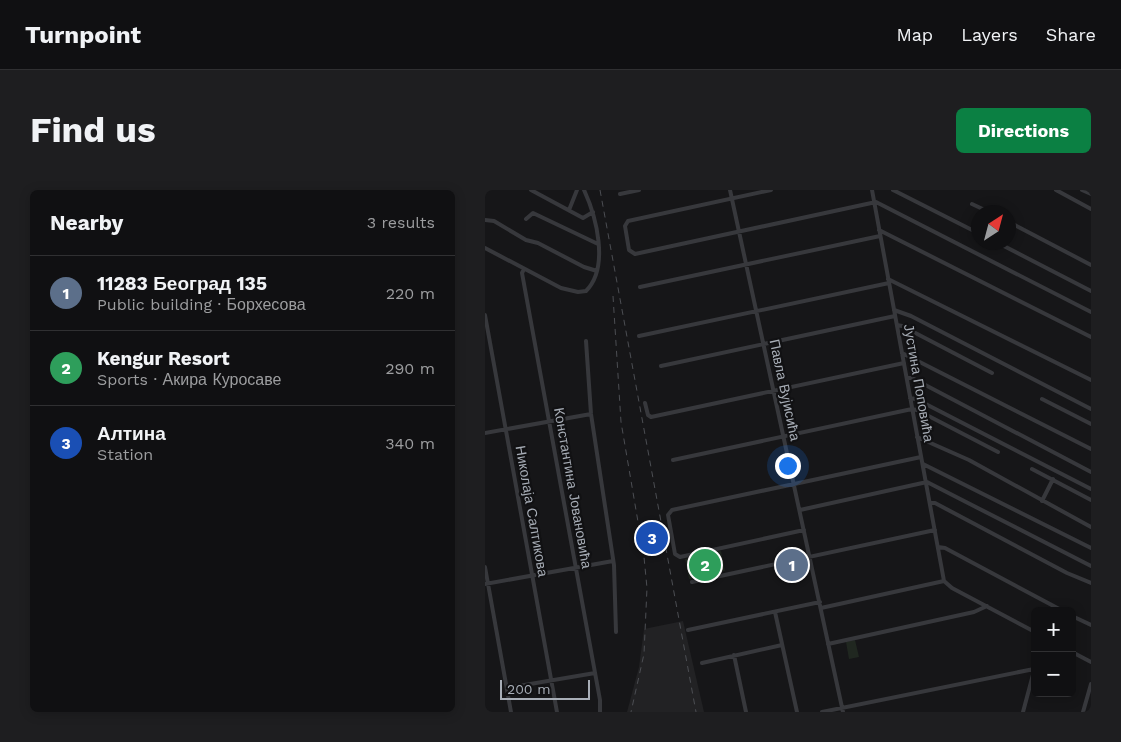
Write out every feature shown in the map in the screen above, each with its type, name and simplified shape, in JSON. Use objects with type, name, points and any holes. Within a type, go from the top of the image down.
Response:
[{"type":"street","points":[[531,190],[584,218],[593,212]]},
{"type":"street","points":[[569,210],[577,190]]},
{"type":"street","points":[[485,248],[565,290],[585,291],[590,287],[597,271],[598,244],[593,212],[584,190]]},
{"type":"street","points":[[620,194],[639,190]]},
{"type":"street","name":"Павла Вујисића","points":[[730,190],[843,710]]},
{"type":"street","points":[[771,190],[634,218],[625,224],[631,254],[874,203],[883,204],[1091,312]]},
{"type":"street","name":"Јустина Поповића","points":[[872,190],[944,581]]},
{"type":"street","points":[[893,190],[971,229]]},
{"type":"street","points":[[1056,190],[1091,209]]},
{"type":"street","points":[[1082,190],[1091,194]]},
{"type":"street","points":[[526,219],[530,214],[535,214],[598,244]]},
{"type":"street","points":[[485,220],[494,221],[526,240],[538,243],[587,268],[597,271]]},
{"type":"street","points":[[1016,226],[1091,265]]},
{"type":"street","points":[[879,230],[1091,336]]},
{"type":"street","points":[[640,287],[880,236]]},
{"type":"street","points":[[1012,250],[1091,291]]},
{"type":"street","name":"Константина Јовановића","points":[[524,269],[522,273],[600,700],[600,712]]},
{"type":"street","points":[[639,336],[889,281],[899,282],[1091,380]]},
{"type":"street","points":[[894,310],[911,316],[1091,409]]},
{"type":"street","name":"Николаја Салтикова","points":[[485,315],[557,712]]},
{"type":"street","points":[[661,366],[895,316]]},
{"type":"street","points":[[897,325],[903,326],[992,373]]},
{"type":"street","points":[[586,340],[591,414],[613,561],[616,632]]},
{"type":"street","points":[[902,353],[1091,449]]},
{"type":"street","points":[[645,403],[650,418],[904,363]]},
{"type":"street","points":[[907,378],[912,378],[1091,472]]},
{"type":"street","points":[[910,398],[1091,489]]},
{"type":"street","points":[[1042,399],[1091,424]]},
{"type":"street","points":[[673,460],[784,438],[912,409],[998,452]]},
{"type":"street","points":[[485,434],[591,414]]},
{"type":"street","points":[[917,437],[972,461],[1042,501],[1091,526]]},
{"type":"street","points":[[804,530],[680,557],[675,554],[668,517],[669,511],[677,509],[921,457]]},
{"type":"street","points":[[923,464],[1091,548]]},
{"type":"street","points":[[1032,469],[1091,500]]},
{"type":"street","points":[[1042,501],[1053,480]]},
{"type":"street","points":[[800,510],[927,482],[1091,566]]},
{"type":"street","points":[[931,503],[935,503],[1067,573],[1091,583]]},
{"type":"street","points":[[692,582],[935,530]]},
{"type":"street","points":[[938,546],[1056,607]]},
{"type":"street","points":[[486,584],[613,561]]},
{"type":"street","points":[[485,567],[486,584],[511,712]]},
{"type":"street","points":[[821,608],[944,581],[952,588],[1031,630]]},
{"type":"street","points":[[688,630],[819,602]]},
{"type":"street","points":[[828,644],[974,612],[987,606]]},
{"type":"street","points":[[775,612],[797,712]]},
{"type":"street","points":[[1076,618],[1091,625]]},
{"type":"street","points":[[702,662],[782,645]]},
{"type":"street","points":[[1076,654],[1091,662]]},
{"type":"street","points":[[733,655],[745,712]]},
{"type":"street","points":[[822,712],[843,710],[1031,669]]},
{"type":"street","points":[[507,688],[595,673]]},
{"type":"street","points":[[1023,712],[1031,680]]},
{"type":"street","points":[[1083,712],[1091,684]]},
{"type":"shaded area","points":[[721,551],[725,571],[689,579],[685,559]]},
{"type":"shaded area","points":[[683,621],[704,712],[627,712],[639,667],[644,629]]},
{"type":"shaded area","points":[[855,640],[859,657],[849,659],[846,642]]},
{"type":"railway","points":[[600,190],[696,712]]},
{"type":"railway","points":[[613,296],[621,422],[644,557],[647,588],[644,654],[631,712]]},
{"type":"place","name":"Алтина","points":[[652,538]]},
{"type":"place","name":"Kengur Resort","points":[[705,565]]},
{"type":"place","name":"11283 Београд 135","points":[[792,565]]}]
